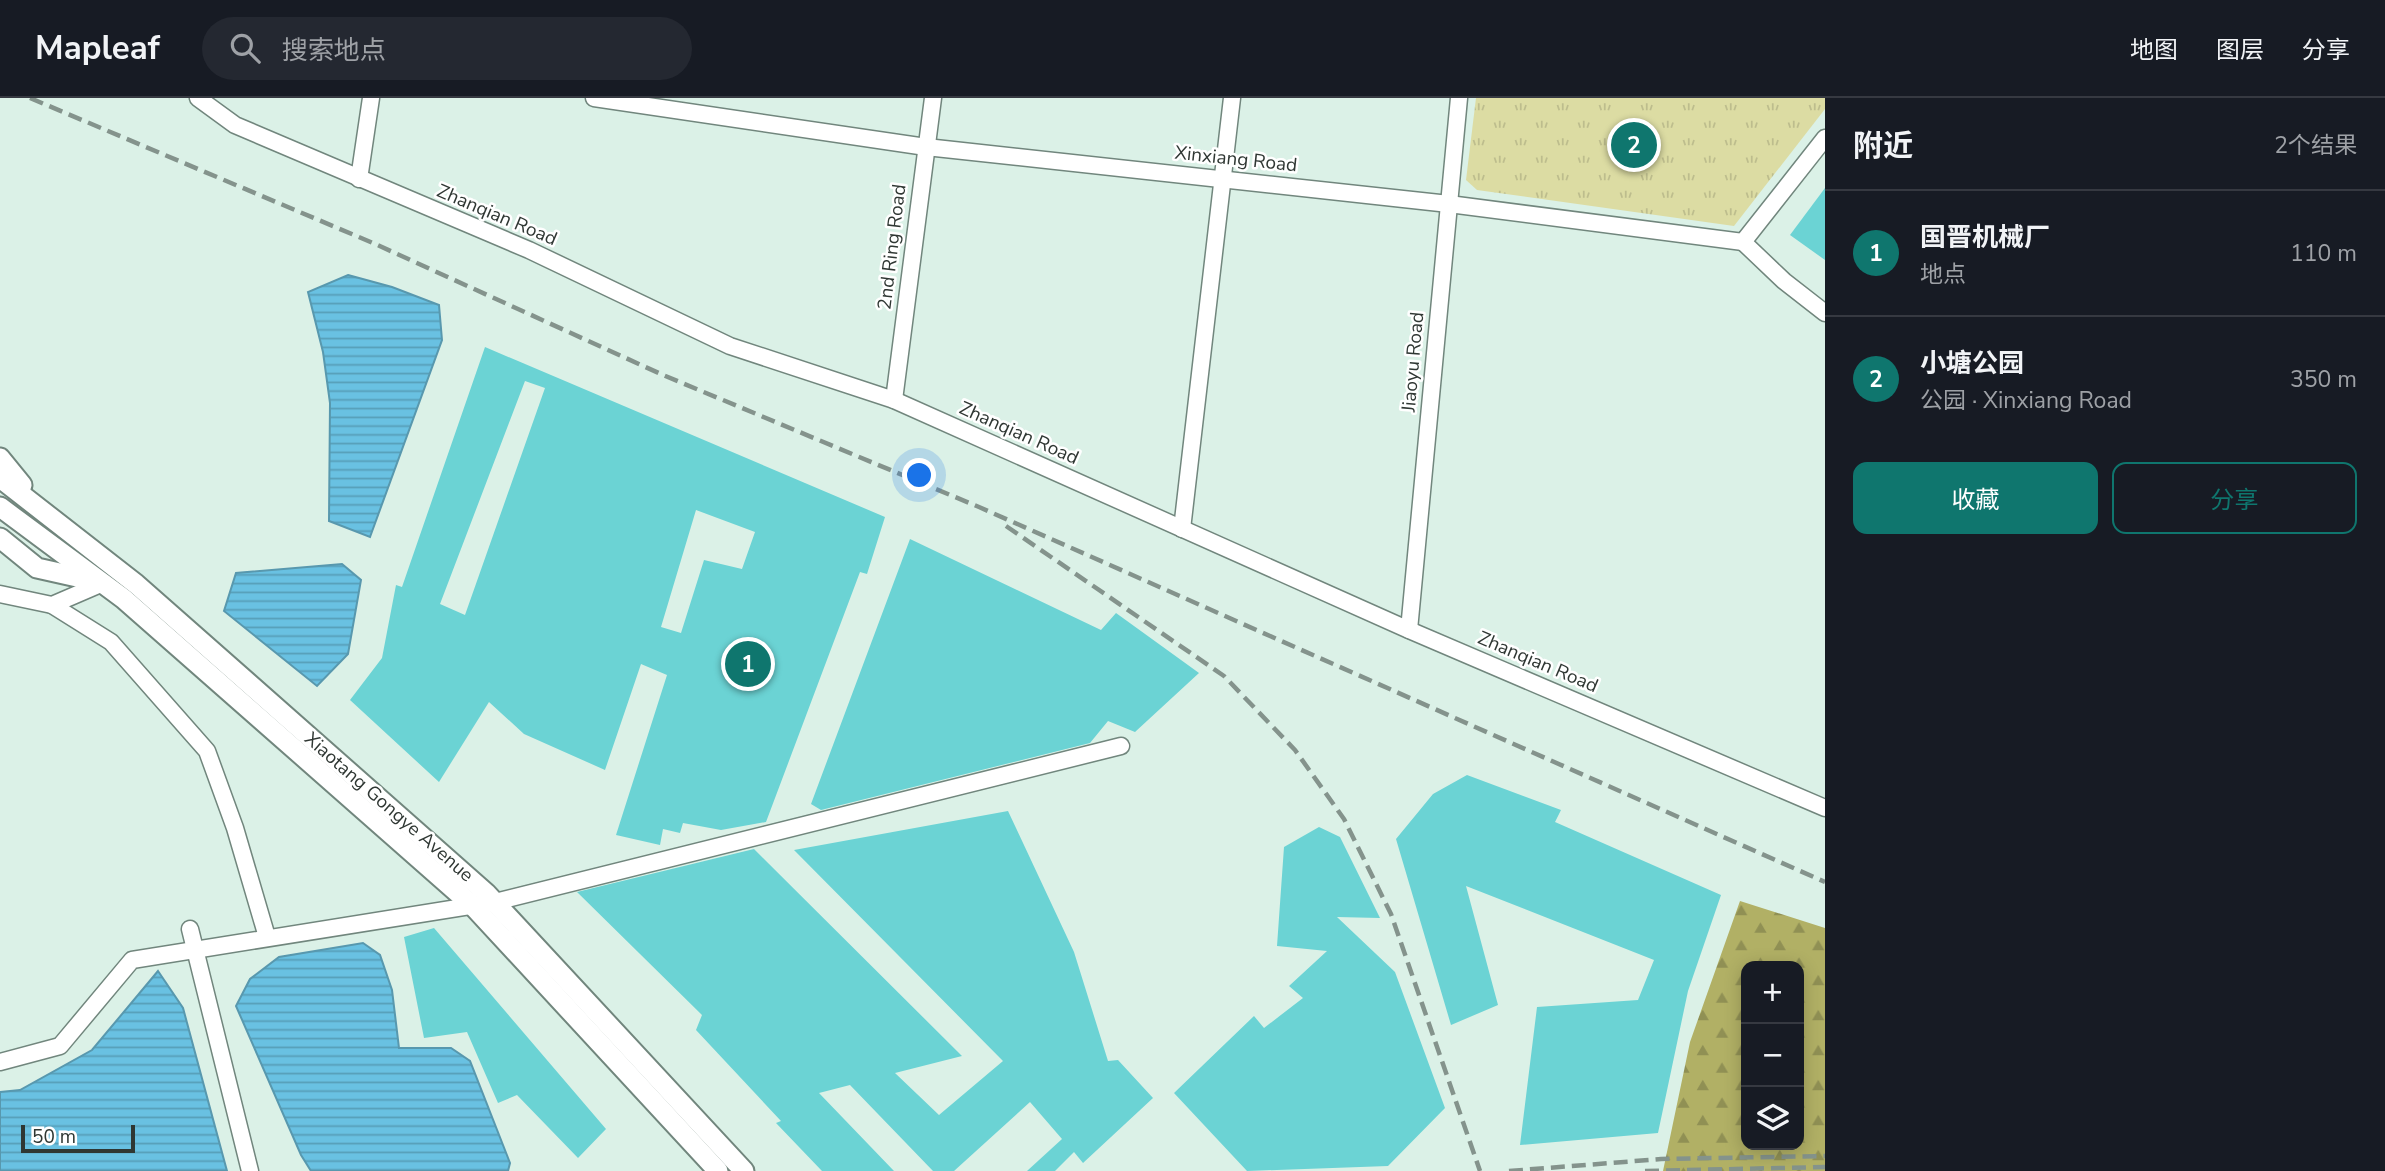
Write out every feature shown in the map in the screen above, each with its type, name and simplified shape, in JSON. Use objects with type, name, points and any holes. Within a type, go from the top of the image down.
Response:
[{"type":"main road","points":[[0,458],[46,513]]},
{"type":"main road","name":"Xiaotang Gongye Avenue","points":[[0,478],[136,584],[495,902],[744,1171]]},
{"type":"main road","name":"Xiaotang Gongye Avenue","points":[[0,507],[103,583],[473,906],[718,1171]]},
{"type":"main road","points":[[0,538],[37,568],[103,583]]},
{"type":"street","name":"Zhanqian Road","points":[[198,98],[235,125],[529,250],[730,346],[894,400],[1409,630],[1825,808]]},
{"type":"street","points":[[359,179],[371,98]]},
{"type":"street","name":"Xinxiang Road","points":[[594,98],[926,147],[1449,204],[1742,242]]},
{"type":"street","name":"2nd Ring Road","points":[[894,400],[933,98]]},
{"type":"street","points":[[1182,529],[1233,98]]},
{"type":"street","name":"Jiaoyu Road","points":[[1409,630],[1459,98]]},
{"type":"street","points":[[1825,138],[1742,242],[1784,281],[1825,313]]},
{"type":"street","points":[[52,605],[103,583]]},
{"type":"street","points":[[0,594],[52,605],[111,642],[207,751],[235,828],[267,937]]},
{"type":"street","points":[[0,1062],[60,1046],[132,960],[495,902],[1121,746]]},
{"type":"street","points":[[190,929],[250,1171]]},
{"type":"green space","points":[[1476,98],[1825,98],[1825,109],[1734,226],[1477,190],[1466,180]]},
{"type":"green space","points":[[1740,901],[1825,928],[1825,1171],[1663,1171],[1690,1042]]},
{"type":"water","points":[[348,275],[392,287],[439,305],[442,340],[370,537],[329,521],[330,403],[323,352],[308,292]]},
{"type":"water","points":[[342,564],[361,580],[348,654],[317,686],[224,611],[236,573]]},
{"type":"water","points":[[363,943],[380,955],[392,990],[399,1048],[451,1048],[470,1061],[510,1163],[508,1171],[311,1171],[301,1155],[236,1006],[250,979],[279,957]]},
{"type":"water","points":[[158,971],[183,1008],[227,1171],[0,1171],[0,1092],[20,1090],[92,1050]]},
{"type":"building","points":[[1825,188],[1825,260],[1790,235]]},
{"type":"building","points":[[485,347],[885,517],[867,574],[860,572],[766,822],[721,830],[683,823],[680,833],[663,829],[660,845],[616,835],[667,675],[641,664],[605,770],[524,734],[489,702],[439,782],[350,700],[382,658],[396,585],[402,587]],"holes":[[[525,381],[545,388],[465,615],[440,604]],[[696,510],[755,532],[742,569],[704,560],[681,633],[661,627]]]},
{"type":"building","points":[[910,539],[1101,630],[1116,613],[1199,673],[1135,732],[1108,721],[1090,743],[821,810],[811,804]]},
{"type":"building","points":[[1467,775],[1561,810],[1555,822],[1721,895],[1688,991],[1658,1133],[1520,1145],[1537,1007],[1638,1000],[1654,960],[1466,886],[1498,1005],[1451,1025],[1396,839],[1433,794]]},
{"type":"building","points":[[1008,811],[1074,952],[1108,1061],[1118,1060],[1153,1098],[1083,1163],[1074,1152],[1055,1171],[1027,1171],[1062,1139],[1030,1102],[954,1171],[933,1171],[850,1085],[819,1093],[894,1171],[822,1171],[776,1123],[781,1121],[696,1030],[702,1015],[577,892],[754,849],[962,1056],[895,1073],[939,1115],[1003,1061],[794,850]]},
{"type":"building","points":[[1319,827],[1340,837],[1380,918],[1337,917],[1395,972],[1445,1108],[1388,1166],[1247,1171],[1174,1093],[1254,1016],[1264,1028],[1303,998],[1289,986],[1327,951],[1277,946],[1284,847]]},
{"type":"building","points":[[434,928],[606,1129],[578,1158],[517,1095],[498,1103],[467,1032],[424,1038],[404,937]]},
{"type":"railway","points":[[30,98],[373,243],[663,375],[979,507],[1825,882]]},
{"type":"railway","points":[[1006,526],[1224,676],[1295,750],[1344,819],[1391,914],[1480,1171]]},
{"type":"railway","points":[[1509,1171],[1661,1159],[1825,1156]]},
{"type":"railway","points":[[1645,1171],[1825,1167]]},
{"type":"place","name":"小塘公园","points":[[1634,145]]},
{"type":"place","name":"国晋机械厂","points":[[748,664]]}]
